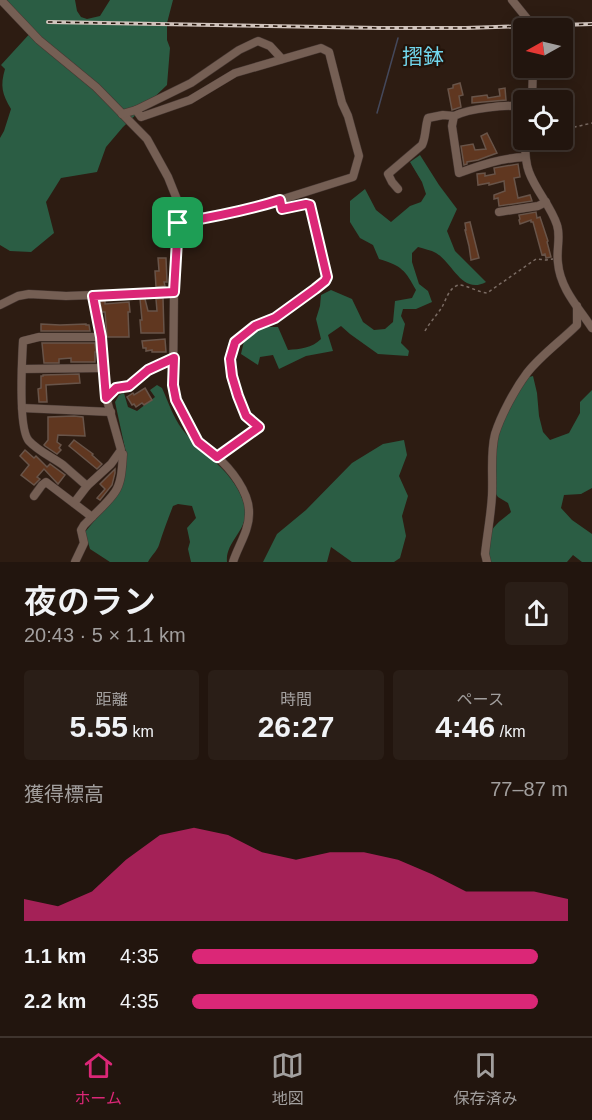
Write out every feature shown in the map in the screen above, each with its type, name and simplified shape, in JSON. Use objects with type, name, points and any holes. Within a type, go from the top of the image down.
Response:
[{"type":"street","points":[[1,0],[39,40],[84,76],[147,139],[178,202],[173,385],[176,400],[198,442],[230,468],[248,502],[250,512],[248,522],[233,562]]},
{"type":"street","points":[[512,0],[527,18]]},
{"type":"street","points":[[123,114],[191,84],[239,50],[258,41],[270,46],[282,59]]},
{"type":"street","points":[[136,110],[141,117],[190,100],[235,73],[321,48],[329,52],[359,156],[353,177],[255,208],[178,223]]},
{"type":"street","points":[[398,189],[388,174],[422,145],[428,118],[442,115],[454,116],[475,110],[513,107]]},
{"type":"street","points":[[454,116],[452,126],[459,173],[495,161],[525,157]]},
{"type":"street","points":[[525,150],[528,172],[558,228],[558,271],[565,287],[592,328]]},
{"type":"street","points":[[217,457],[259,427],[246,416],[232,376],[230,359],[235,342],[255,326],[275,318],[315,289],[327,277],[310,205],[282,209],[280,200]]},
{"type":"street","points":[[499,212],[538,206],[546,202]]},
{"type":"street","points":[[0,305],[18,296],[29,294],[93,296],[174,292]]},
{"type":"street","points":[[74,503],[87,486],[111,464],[121,450],[106,398],[101,337],[93,296]]},
{"type":"street","points":[[487,562],[485,554],[492,495],[495,435],[525,375],[577,325],[577,306]]},
{"type":"street","points":[[87,486],[66,467],[29,442],[25,436],[22,408],[23,341],[39,337],[101,337]]},
{"type":"street","points":[[106,398],[116,388],[129,386],[148,370],[174,358]]},
{"type":"street","points":[[22,369],[104,368]]},
{"type":"street","points":[[22,408],[111,412]]},
{"type":"street","points":[[75,562],[84,543],[81,530],[116,490],[120,481],[123,454],[120,453]]},
{"type":"street","points":[[34,496],[46,482],[92,517]]},
{"type":"path","points":[[573,127],[592,123]]},
{"type":"path","points":[[425,331],[447,295],[456,286],[461,285],[487,293],[536,259],[557,258]]},
{"type":"green space","points":[[7,0],[75,0],[77,11],[81,17],[87,19],[100,16],[110,0],[173,0],[167,23],[167,40],[170,48],[167,85],[123,127],[106,147],[97,172],[61,178],[46,202],[54,233],[31,252],[10,251],[0,245],[0,138],[11,109],[3,90],[5,69],[1,65],[34,29],[7,3]]},
{"type":"green space","points":[[420,155],[457,209],[447,231],[455,251],[486,282],[478,285],[464,281],[436,253],[418,247],[412,253],[412,262],[419,284],[428,291],[432,302],[416,309],[403,309],[401,316],[405,324],[401,343],[409,351],[408,356],[378,354],[341,326],[328,335],[333,351],[306,356],[279,369],[273,355],[260,357],[258,365],[241,354],[244,341],[263,327],[278,327],[288,350],[306,348],[317,342],[321,339],[316,319],[321,295],[331,290],[352,299],[363,322],[374,330],[385,329],[393,322],[395,301],[412,298],[416,290],[402,270],[379,259],[373,245],[360,238],[350,222],[350,201],[365,189],[376,210],[391,222],[410,206],[421,202],[426,194],[410,162]]},
{"type":"green space","points":[[533,376],[543,432],[550,440],[569,433],[580,413],[580,402],[592,390],[592,488],[581,494],[564,495],[561,508],[572,520],[592,534],[592,562],[582,562],[573,555],[567,562],[490,562],[488,558],[490,533],[511,512],[508,503],[498,497],[491,487],[497,437],[507,411],[525,378]]},
{"type":"green space","points":[[157,385],[162,388],[182,429],[227,474],[241,494],[246,515],[227,555],[227,562],[191,562],[187,528],[196,518],[192,506],[178,504],[173,506],[158,547],[148,562],[110,562],[90,549],[85,532],[120,490],[126,453],[115,402],[119,395],[124,393],[128,407],[137,411],[155,397],[150,390]]},
{"type":"green space","points":[[404,440],[407,455],[399,476],[408,496],[402,516],[406,536],[400,558],[394,562],[352,562],[331,547],[327,562],[263,562],[277,534],[306,510],[352,463],[383,444]]},
{"type":"building","points":[[460,83],[463,95],[459,96],[461,107],[452,110],[448,89]]},
{"type":"building","points":[[505,88],[506,100],[472,103],[472,97],[500,96],[499,89]]},
{"type":"building","points":[[487,133],[497,153],[464,165],[461,146],[473,144],[475,150],[486,149],[481,136]]},
{"type":"building","points":[[518,164],[520,177],[514,178],[518,198],[530,195],[532,201],[499,206],[498,198],[494,199],[494,195],[505,191],[504,181],[478,185],[477,174],[485,173],[485,176],[495,174],[494,168]]},
{"type":"building","points":[[536,212],[548,241],[551,257],[546,258],[545,254],[542,255],[533,222],[531,220],[520,224],[519,215]]},
{"type":"building","points":[[470,222],[479,258],[471,260],[465,230],[465,223]]},
{"type":"building","points":[[158,258],[166,258],[167,282],[164,282],[165,286],[156,287],[155,271],[159,271]]},
{"type":"building","points":[[163,298],[164,333],[141,333],[140,299],[145,299],[148,311],[157,311],[156,299]]},
{"type":"building","points":[[100,301],[105,301],[105,304],[129,302],[129,337],[107,337],[105,312],[102,312]]},
{"type":"building","points":[[41,324],[86,324],[89,325],[90,331],[41,331]]},
{"type":"building","points":[[165,339],[166,352],[146,351],[146,348],[143,348],[142,341]]},
{"type":"building","points":[[42,343],[95,343],[95,362],[71,362],[71,358],[59,359],[59,363],[44,363]]},
{"type":"building","points":[[79,374],[80,383],[46,385],[47,402],[39,402],[38,389],[41,388],[41,376]]},
{"type":"building","points":[[145,388],[152,400],[136,407],[132,405],[127,397]]},
{"type":"building","points":[[48,417],[83,417],[85,436],[58,435],[57,442],[61,445],[59,448],[61,450],[57,454],[44,445],[48,440]]},
{"type":"building","points":[[74,440],[102,464],[97,469],[69,446]]},
{"type":"building","points":[[25,450],[34,458],[36,456],[47,467],[50,464],[65,475],[58,484],[44,469],[37,477],[40,479],[34,485],[21,475],[29,465],[20,456]]},
{"type":"building","points":[[115,469],[112,485],[100,500],[97,498],[105,489],[100,484]]},
{"type":"waterway","points":[[377,113],[398,38]]},
{"type":"railway","points":[[48,22],[379,28],[592,24]]},
{"type":"district","name":"摺鉢","points":[[423,57]]},
{"type":"route","points":[[280,200],[282,209],[310,205],[327,277],[315,289],[275,318],[255,326],[235,342],[230,359],[232,376],[246,416],[259,427],[217,457],[198,442],[176,400],[173,385],[174,358],[148,370],[129,386],[116,388],[106,398],[101,337],[93,296],[174,292],[178,223],[225,215],[280,200]]}]
